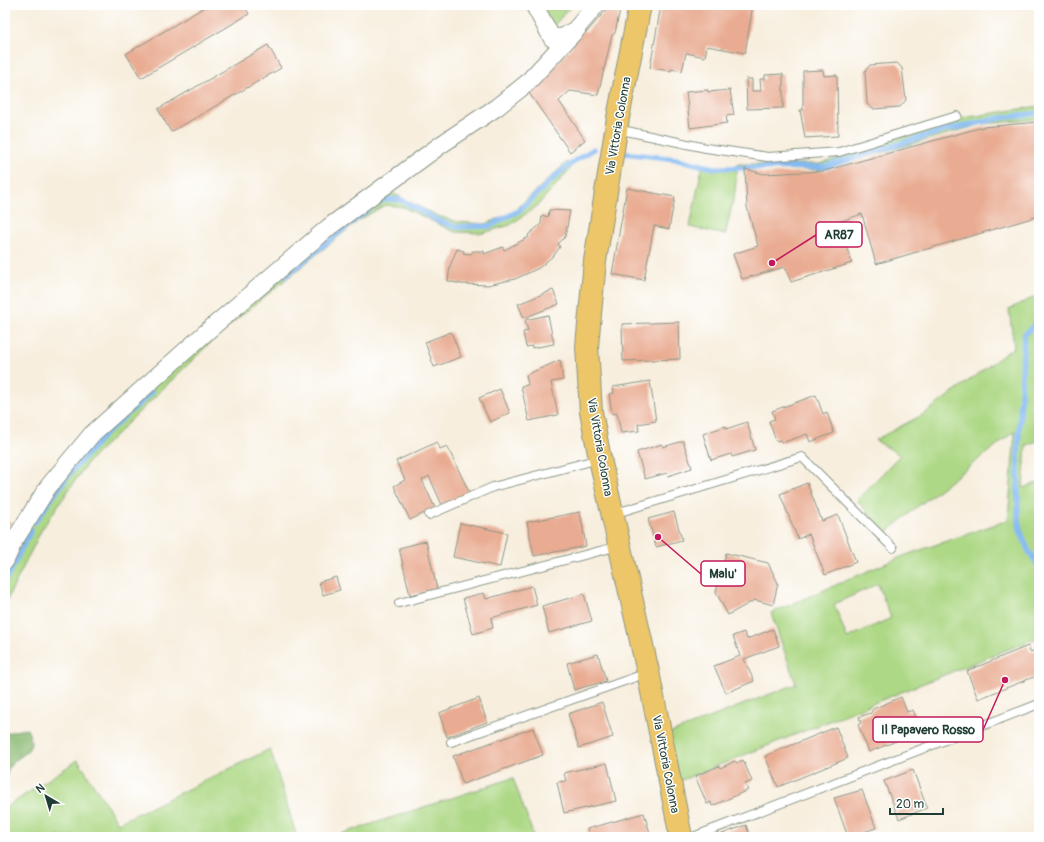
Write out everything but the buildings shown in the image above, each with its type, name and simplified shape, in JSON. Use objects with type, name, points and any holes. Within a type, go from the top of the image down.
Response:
[{"type":"main road","name":"Via Vittoria Colonna","points":[[640,5],[617,128],[595,261],[587,346],[591,412],[612,514],[648,672],[681,837]]},
{"type":"street","points":[[534,5],[552,38],[563,37],[576,29]]},
{"type":"street","points":[[5,561],[14,541],[48,487],[92,434],[211,328],[329,227],[442,144],[497,107],[526,84],[596,5]]},
{"type":"lane","points":[[617,128],[706,148],[768,156],[839,152],[957,116]]},
{"type":"lane","points":[[612,514],[802,457],[892,548]]},
{"type":"lane","points":[[429,515],[492,487],[600,459]]},
{"type":"lane","points":[[399,603],[620,545]]},
{"type":"lane","points":[[450,742],[648,672]]},
{"type":"lane","points":[[693,837],[1039,704]]},
{"type":"green space","points":[[537,5],[572,5],[550,30]]},
{"type":"green space","points":[[1039,106],[1039,119],[983,124],[820,170],[737,170],[737,164],[820,164],[957,119]]},
{"type":"green space","points":[[567,162],[571,168],[537,206],[510,225],[483,233],[455,232],[403,207],[385,205],[359,220],[221,332],[88,462],[42,529],[5,604],[5,576],[28,528],[82,451],[164,374],[386,190],[438,216],[458,222],[485,224],[512,213]]},
{"type":"green space","points":[[702,167],[737,170],[735,192],[725,235],[690,227]]},
{"type":"green space","points":[[1039,295],[1039,440],[1026,446],[1023,488],[1039,482],[1039,637],[677,782],[668,734],[796,684],[771,613],[903,556],[1008,520],[1015,431],[917,507],[885,534],[857,500],[900,455],[875,440],[924,414],[1014,347],[1009,309]],"holes":[[[878,584],[891,618],[847,638],[834,604]]]},
{"type":"green space","points":[[27,729],[31,744],[29,749],[11,765],[7,772],[5,786],[5,734]]},
{"type":"green space","points":[[270,749],[297,837],[5,837],[5,808],[78,760],[118,823]]},
{"type":"green space","points":[[513,778],[534,837],[332,837]]},
{"type":"waterway","points":[[624,153],[676,159],[714,168],[824,167],[942,131],[1000,118],[1039,113]]},
{"type":"waterway","points":[[285,276],[376,203],[387,199],[401,200],[439,221],[456,227],[490,226],[520,210],[558,174],[576,160],[594,149]]},
{"type":"waterway","points":[[1039,320],[1024,335],[1018,455],[1018,517],[1020,530],[1028,550],[1039,567]]},
{"type":"waterway","points":[[35,522],[70,473],[103,436],[152,392]]},
{"type":"waterway","points":[[5,581],[31,530]]},
{"type":"place","name":"AR87","points":[[772,263]]},
{"type":"place","name":"Malu'","points":[[658,537]]},
{"type":"place","name":"Il Papavero Rosso","points":[[1005,680]]}]
